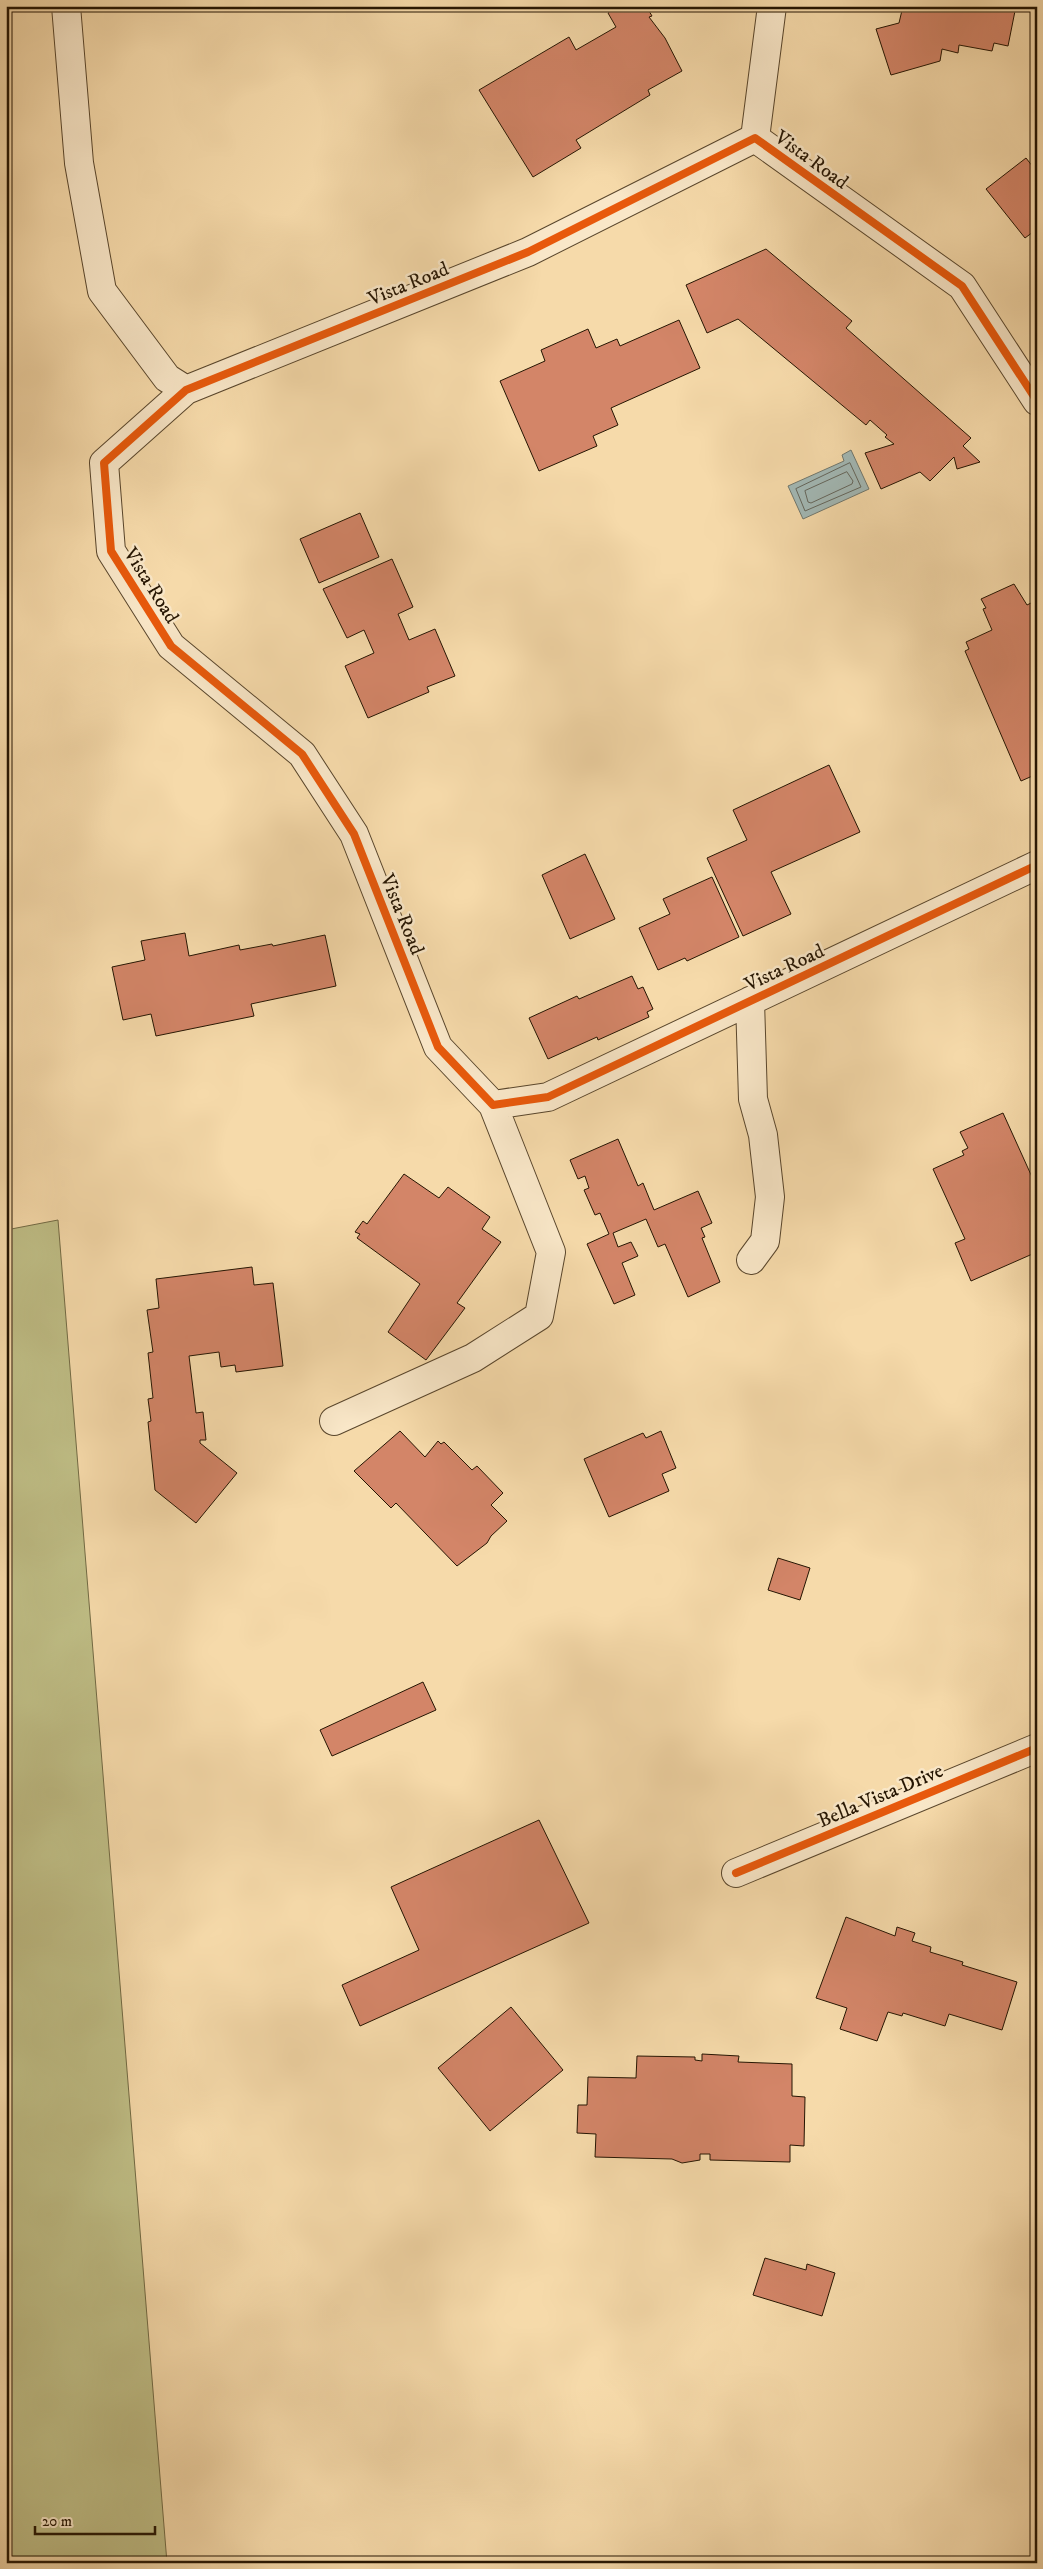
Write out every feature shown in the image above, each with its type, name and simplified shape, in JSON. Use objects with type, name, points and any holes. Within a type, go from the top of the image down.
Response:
[{"type":"street","points":[[66,6],[79,163],[102,291],[167,378],[186,390]]},
{"type":"street","points":[[755,138],[772,6]]},
{"type":"street","name":"Vista Road","points":[[1037,401],[962,286],[755,138],[528,252],[186,390],[104,463],[111,551],[171,646],[302,754],[354,834],[438,1047],[493,1105],[548,1097],[1037,865]]},
{"type":"street","points":[[750,1001],[753,1100],[763,1135],[770,1198],[765,1240],[751,1260]]},
{"type":"street","points":[[334,1421],[473,1358],[539,1316],[551,1252],[493,1105]]},
{"type":"street","name":"Bella Vista Drive","points":[[736,1873],[1037,1748]]},
{"type":"shaded area","points":[[58,1220],[167,2563],[6,2563],[6,1230]]},
{"type":"water","points":[[851,450],[869,489],[803,519],[788,486],[844,461],[842,455]]},
{"type":"building","points":[[616,6],[646,6],[652,16],[649,17],[665,38],[682,71],[648,90],[650,95],[576,140],[581,148],[533,177],[479,90],[569,37],[576,50],[616,27],[608,13]]},
{"type":"building","points":[[903,6],[1016,6],[1008,46],[994,43],[992,51],[959,45],[958,53],[942,49],[940,61],[891,75],[876,29],[899,23]]},
{"type":"building","points":[[1026,158],[1037,172],[1037,229],[1025,238],[986,189]]},
{"type":"building","points":[[766,249],[852,321],[846,328],[971,438],[963,446],[980,462],[957,469],[954,457],[930,481],[920,472],[881,489],[865,453],[894,444],[885,437],[887,435],[870,420],[866,425],[738,319],[707,333],[686,285]]},
{"type":"building","points":[[679,320],[700,368],[611,408],[618,425],[593,436],[597,446],[539,471],[500,381],[545,361],[541,350],[588,329],[596,348],[617,339],[620,346]]},
{"type":"building","points":[[360,513],[379,557],[319,583],[300,539]]},
{"type":"building","points":[[392,559],[413,607],[398,614],[409,640],[435,629],[455,676],[427,687],[429,692],[368,718],[345,666],[374,653],[364,630],[347,638],[323,589]]},
{"type":"building","points":[[1014,584],[1027,605],[1037,600],[1037,690],[1033,692],[1037,701],[1037,774],[1021,781],[965,651],[969,649],[966,642],[992,630],[983,609],[986,608],[981,599]]},
{"type":"building","points":[[829,765],[860,832],[771,872],[791,914],[743,936],[707,858],[747,840],[733,810]]},
{"type":"building","points":[[585,854],[615,919],[570,939],[542,875]]},
{"type":"building","points":[[712,877],[739,937],[687,961],[685,958],[658,970],[639,928],[670,914],[663,899]]},
{"type":"building","points":[[185,933],[189,956],[239,945],[240,950],[272,944],[273,946],[325,935],[336,986],[251,1004],[254,1016],[156,1036],[151,1014],[123,1020],[112,967],[145,960],[141,941]]},
{"type":"building","points":[[632,976],[638,989],[643,987],[653,1009],[647,1012],[649,1017],[598,1040],[597,1037],[548,1059],[529,1018],[577,996],[579,999]]},
{"type":"building","points":[[1003,1113],[1037,1188],[1037,1252],[971,1281],[955,1243],[965,1239],[933,1169],[964,1155],[962,1151],[968,1148],[960,1132]]},
{"type":"building","points":[[618,1139],[638,1186],[643,1183],[654,1210],[698,1191],[712,1223],[701,1228],[705,1237],[702,1238],[720,1282],[688,1297],[665,1244],[658,1247],[646,1219],[613,1233],[618,1247],[631,1242],[638,1256],[622,1263],[635,1295],[614,1304],[587,1244],[609,1234],[600,1213],[595,1215],[584,1190],[589,1188],[585,1176],[578,1179],[570,1160]]},
{"type":"building","points":[[404,1174],[439,1198],[448,1187],[490,1217],[482,1229],[501,1242],[457,1303],[465,1308],[426,1360],[388,1332],[420,1284],[357,1238],[360,1234],[355,1232],[363,1221],[367,1224]]},
{"type":"building","points":[[252,1267],[254,1285],[273,1283],[283,1366],[236,1372],[235,1365],[221,1367],[219,1352],[189,1356],[196,1413],[203,1412],[206,1440],[200,1440],[200,1443],[237,1473],[196,1523],[155,1490],[148,1422],[151,1421],[148,1399],[153,1398],[148,1353],[153,1352],[147,1310],[159,1308],[156,1279]]},
{"type":"building","points":[[400,1431],[425,1457],[438,1441],[441,1444],[444,1442],[472,1470],[477,1466],[503,1493],[491,1505],[507,1521],[491,1536],[487,1543],[457,1566],[396,1503],[391,1508],[354,1471]]},
{"type":"building","points":[[661,1431],[676,1468],[662,1474],[669,1491],[609,1517],[584,1459],[643,1433],[646,1438]]},
{"type":"building","points":[[778,1558],[810,1568],[800,1600],[768,1590]]},
{"type":"building","points":[[423,1682],[436,1710],[332,1756],[320,1730]]},
{"type":"building","points":[[539,1820],[589,1923],[360,2026],[342,1985],[419,1950],[391,1887]]},
{"type":"building","points":[[846,1917],[895,1936],[897,1927],[915,1933],[912,1941],[931,1947],[930,1952],[963,1962],[962,1965],[1017,1982],[1002,2030],[949,2014],[945,2026],[903,2013],[902,2016],[888,2012],[877,2041],[840,2029],[847,2008],[816,1998]]},
{"type":"building","points":[[511,2007],[563,2070],[490,2131],[438,2068]]},
{"type":"building","points":[[702,2054],[739,2056],[738,2062],[792,2064],[792,2096],[805,2097],[804,2146],[790,2145],[790,2162],[710,2160],[710,2154],[700,2154],[700,2160],[682,2163],[672,2159],[595,2157],[596,2134],[577,2133],[578,2105],[587,2105],[588,2077],[636,2078],[637,2056],[695,2057],[695,2060],[702,2061]]},
{"type":"building","points":[[765,2258],[806,2270],[807,2264],[835,2273],[822,2316],[753,2295]]},
{"type":"cycle path","points":[[1037,401],[962,286],[755,138],[528,252],[186,390],[104,463],[111,551],[171,646],[302,754],[354,834],[438,1047],[493,1105],[548,1097],[1037,865]]},
{"type":"cycle path","points":[[736,1873],[1037,1748]]}]
